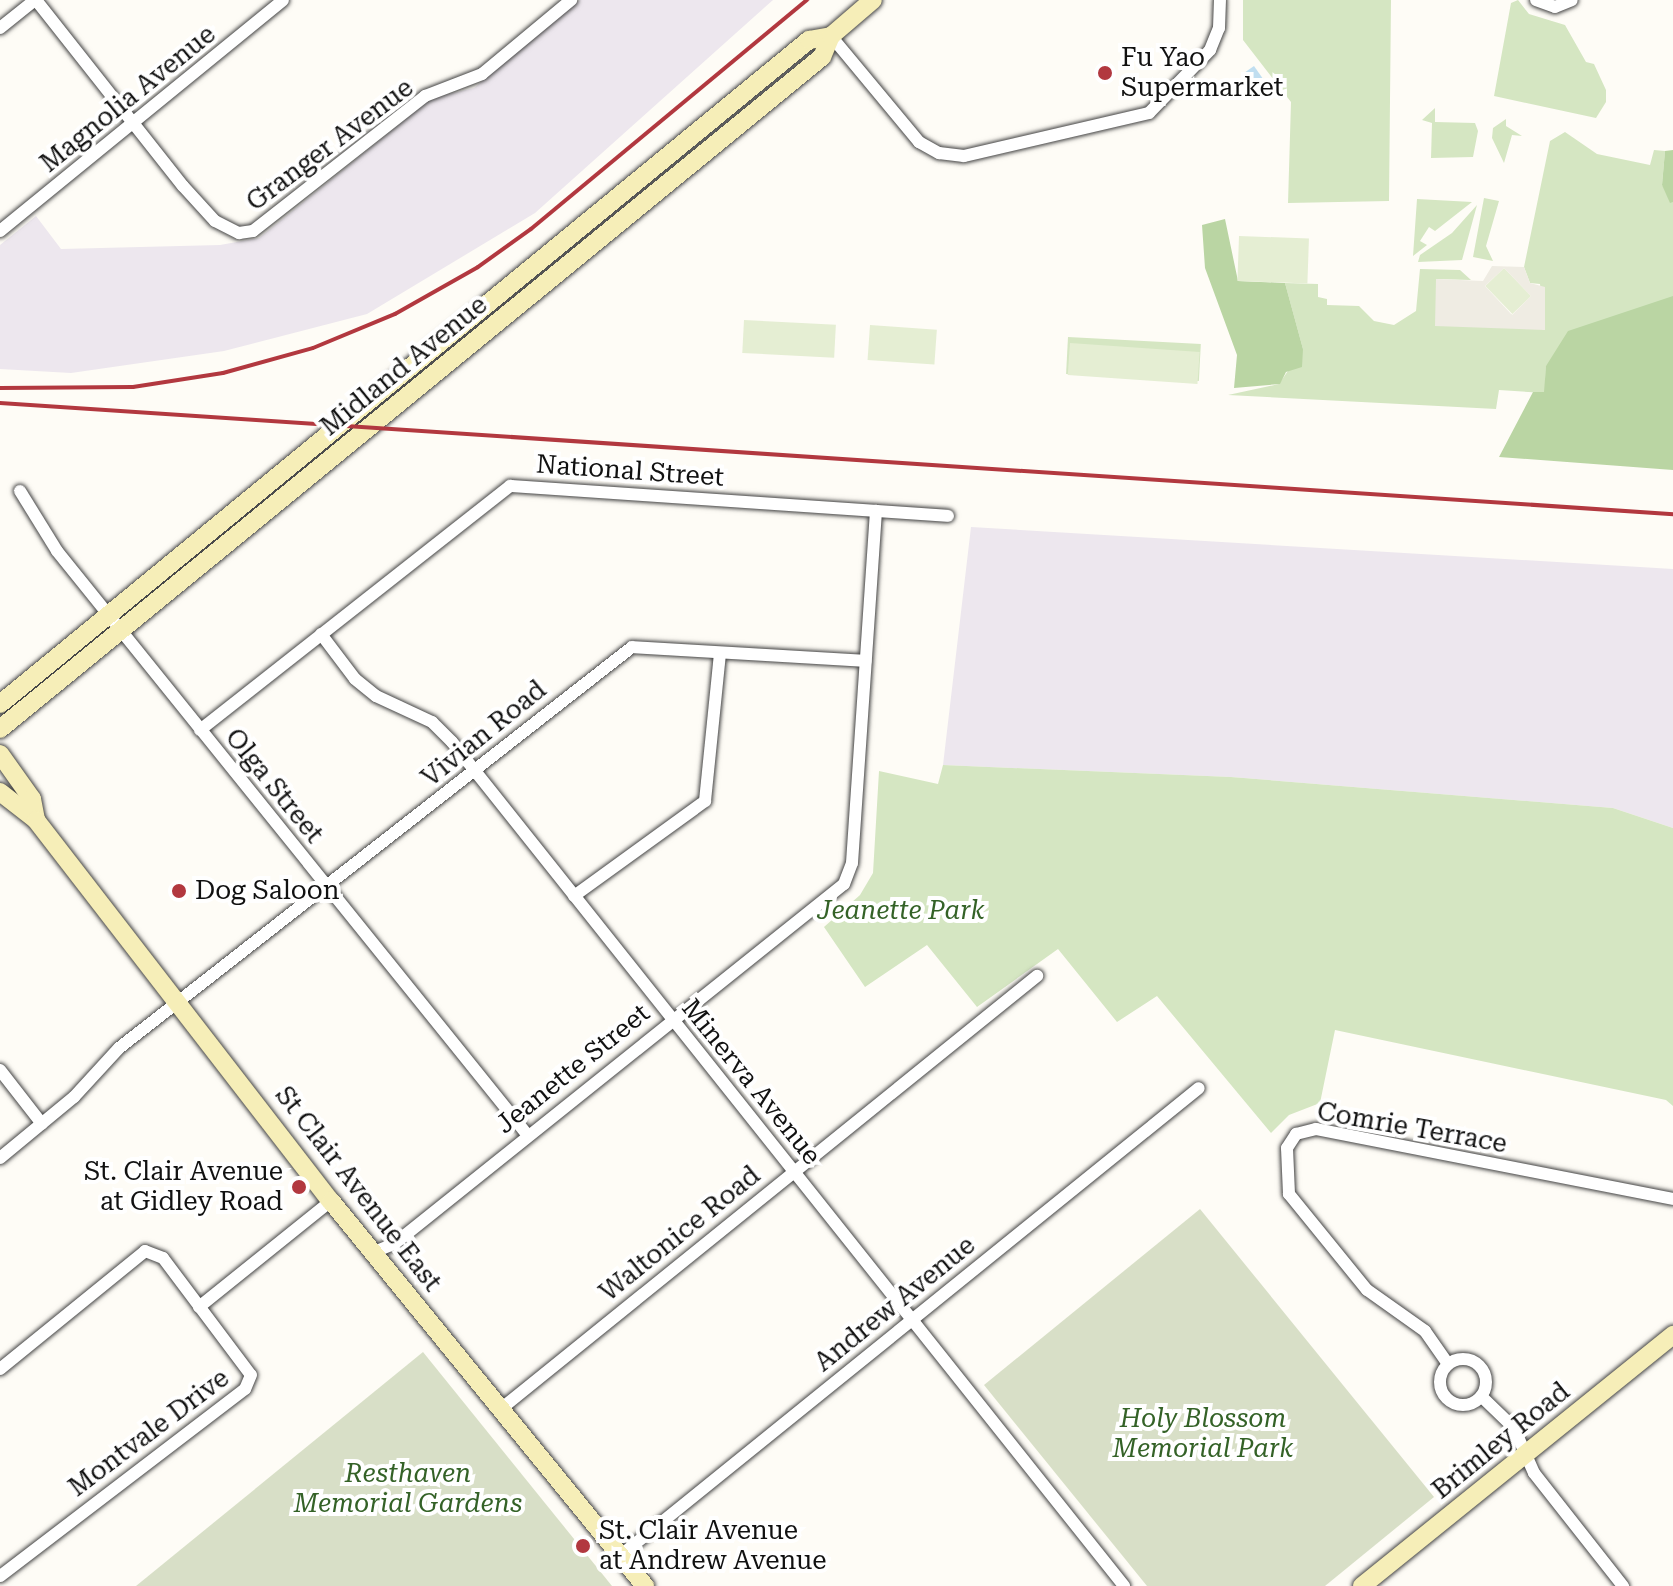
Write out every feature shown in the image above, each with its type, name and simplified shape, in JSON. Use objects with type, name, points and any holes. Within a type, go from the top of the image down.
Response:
[{"type":"main road","name":"Midland Avenue","points":[[0,729],[822,57],[831,36],[873,0]]},
{"type":"main road","name":"Midland Avenue","points":[[0,704],[809,40],[831,36]]},
{"type":"main road","name":"St Clair Avenue East","points":[[0,754],[32,799],[36,820]]},
{"type":"main road","name":"St Clair Avenue East","points":[[0,792],[36,820],[181,1002],[331,1201],[645,1586]]},
{"type":"main road","name":"Brimley Road","points":[[1362,1586],[1673,1335]]},
{"type":"street","points":[[0,28],[35,0]]},
{"type":"street","name":"Granger Avenue","points":[[35,0],[215,221],[227,231],[253,231],[413,104],[470,83],[571,0]]},
{"type":"street","name":"Magnolia Avenue","points":[[0,231],[283,0]]},
{"type":"street","points":[[831,36],[919,142],[939,153],[964,156],[1152,111],[1210,50],[1219,28],[1220,0]]},
{"type":"street","points":[[1536,0],[1555,7],[1572,0]]},
{"type":"street","name":"National Street","points":[[200,730],[510,486],[948,516]]},
{"type":"street","name":"Olga Street","points":[[20,491],[57,551],[526,1133]]},
{"type":"street","name":"Jeanette Street","points":[[374,1252],[394,1244],[526,1133],[847,879],[876,511]]},
{"type":"street","name":"Minerva Avenue","points":[[321,634],[355,679],[376,696],[432,722],[474,770],[1124,1586]]},
{"type":"street","name":"Vivian Road","points":[[0,1158],[42,1124],[119,1048],[632,647],[866,661]]},
{"type":"street","points":[[574,896],[705,801],[720,654]]},
{"type":"street","name":"Waltonice Road","points":[[502,1408],[1037,976]]},
{"type":"street","points":[[0,1070],[42,1124]]},
{"type":"street","name":"Andrew Avenue","points":[[620,1556],[1199,1088]]},
{"type":"street","name":"Comrie Terrace","points":[[1448,1364],[1425,1331],[1367,1290],[1289,1194],[1287,1148],[1296,1134],[1316,1129],[1673,1199]]},
{"type":"street","points":[[0,1369],[145,1251],[163,1258],[199,1307],[331,1201]]},
{"type":"street","name":"Montvale Drive","points":[[0,1576],[249,1385],[247,1364],[199,1307]]},
{"type":"street","points":[[1464,1359],[1479,1366],[1486,1381],[1482,1397],[1467,1405],[1450,1402],[1440,1388],[1448,1364],[1464,1359]]},
{"type":"street","points":[[1482,1397],[1514,1428],[1534,1473],[1623,1586]]},
{"type":"shaded area","points":[[580,0],[773,0],[535,213],[367,314],[224,351],[71,373],[0,369],[0,245],[36,216],[61,249],[220,245],[259,238],[432,98],[474,88]]},
{"type":"shaded area","points":[[1492,266],[1524,267],[1530,283],[1545,287],[1545,330],[1435,326],[1436,279],[1483,281]],"holes":[[[1504,268],[1531,296],[1512,315],[1485,286]]]},
{"type":"shaded area","points":[[971,527],[1673,569],[1673,828],[1613,808],[1231,777],[943,765]]},
{"type":"green space","points":[[1243,0],[1391,0],[1389,201],[1288,203],[1291,102],[1243,40]]},
{"type":"green space","points":[[1518,0],[1529,14],[1565,25],[1586,62],[1594,64],[1606,90],[1606,102],[1596,118],[1494,96],[1511,3]]},
{"type":"green space","points":[[1435,108],[1435,122],[1475,123],[1478,131],[1473,157],[1431,158],[1432,123],[1422,120]]},
{"type":"green space","points":[[1506,119],[1506,126],[1522,136],[1512,135],[1504,163],[1492,138],[1493,128]]},
{"type":"green space","points":[[1565,132],[1597,154],[1650,165],[1654,150],[1665,151],[1662,185],[1673,200],[1673,325],[1546,366],[1545,393],[1499,390],[1496,409],[1228,395],[1279,384],[1303,349],[1285,283],[1318,284],[1318,297],[1327,299],[1327,305],[1359,306],[1374,321],[1394,325],[1416,311],[1420,269],[1460,270],[1471,280],[1436,279],[1544,330],[1540,284],[1530,283],[1524,267],[1550,141]]},
{"type":"green space","points":[[1673,150],[1673,202],[1670,203],[1662,185],[1665,151]]},
{"type":"green space","points":[[1484,198],[1499,201],[1486,246],[1493,261],[1473,257]]},
{"type":"green space","points":[[1417,199],[1472,202],[1435,231],[1429,227],[1420,241],[1427,245],[1413,256]]},
{"type":"green space","points":[[1477,205],[1462,260],[1418,262],[1420,255],[1452,233]]},
{"type":"green space","points":[[1225,219],[1238,281],[1285,283],[1303,349],[1302,367],[1286,372],[1280,384],[1234,388],[1237,355],[1205,268],[1202,225]]},
{"type":"green space","points":[[1239,236],[1309,238],[1307,283],[1237,281]]},
{"type":"green space","points":[[1504,268],[1531,296],[1512,314],[1485,286]]},
{"type":"green space","points":[[1673,296],[1673,470],[1499,457],[1533,392],[1544,392],[1546,366],[1568,331]]},
{"type":"green space","points":[[744,320],[836,325],[834,358],[742,353]]},
{"type":"green space","points":[[870,325],[937,330],[934,365],[868,360]]},
{"type":"green space","points":[[1068,337],[1201,344],[1199,381],[1066,374]]},
{"type":"green space","points":[[1070,343],[1200,352],[1197,384],[1068,375]]},
{"type":"green space","name":"Jeanette Park","points":[[943,765],[1231,777],[1613,808],[1673,828],[1673,1106],[1666,1100],[1335,1030],[1320,1103],[1289,1115],[1271,1133],[1157,996],[1117,1022],[1058,949],[977,1007],[927,945],[865,987],[824,927],[860,895],[873,873],[879,771],[938,784]]},
{"type":"green space","name":"Holy Blossom Memorial Park","points":[[1200,1209],[1434,1497],[1325,1586],[1147,1586],[984,1385]]},
{"type":"green space","name":"Resthaven Memorial Gardens","points":[[423,1352],[612,1586],[136,1586]]},
{"type":"water","points":[[1254,66],[1271,90],[1259,98],[1243,74]]},
{"type":"railway","points":[[0,388],[133,387],[223,373],[313,348],[395,314],[478,267],[531,229],[807,0]]},
{"type":"railway","points":[[0,403],[1673,514]]},
{"type":"place","name":"Fu Yao Supermarket","points":[[1105,73]]},
{"type":"place","name":"Dog Saloon","points":[[179,891]]},
{"type":"place","name":"St. Clair Avenue at Gidley Road","points":[[299,1187]]},
{"type":"place","name":"St. Clair Avenue at Andrew Avenue","points":[[583,1546]]}]
